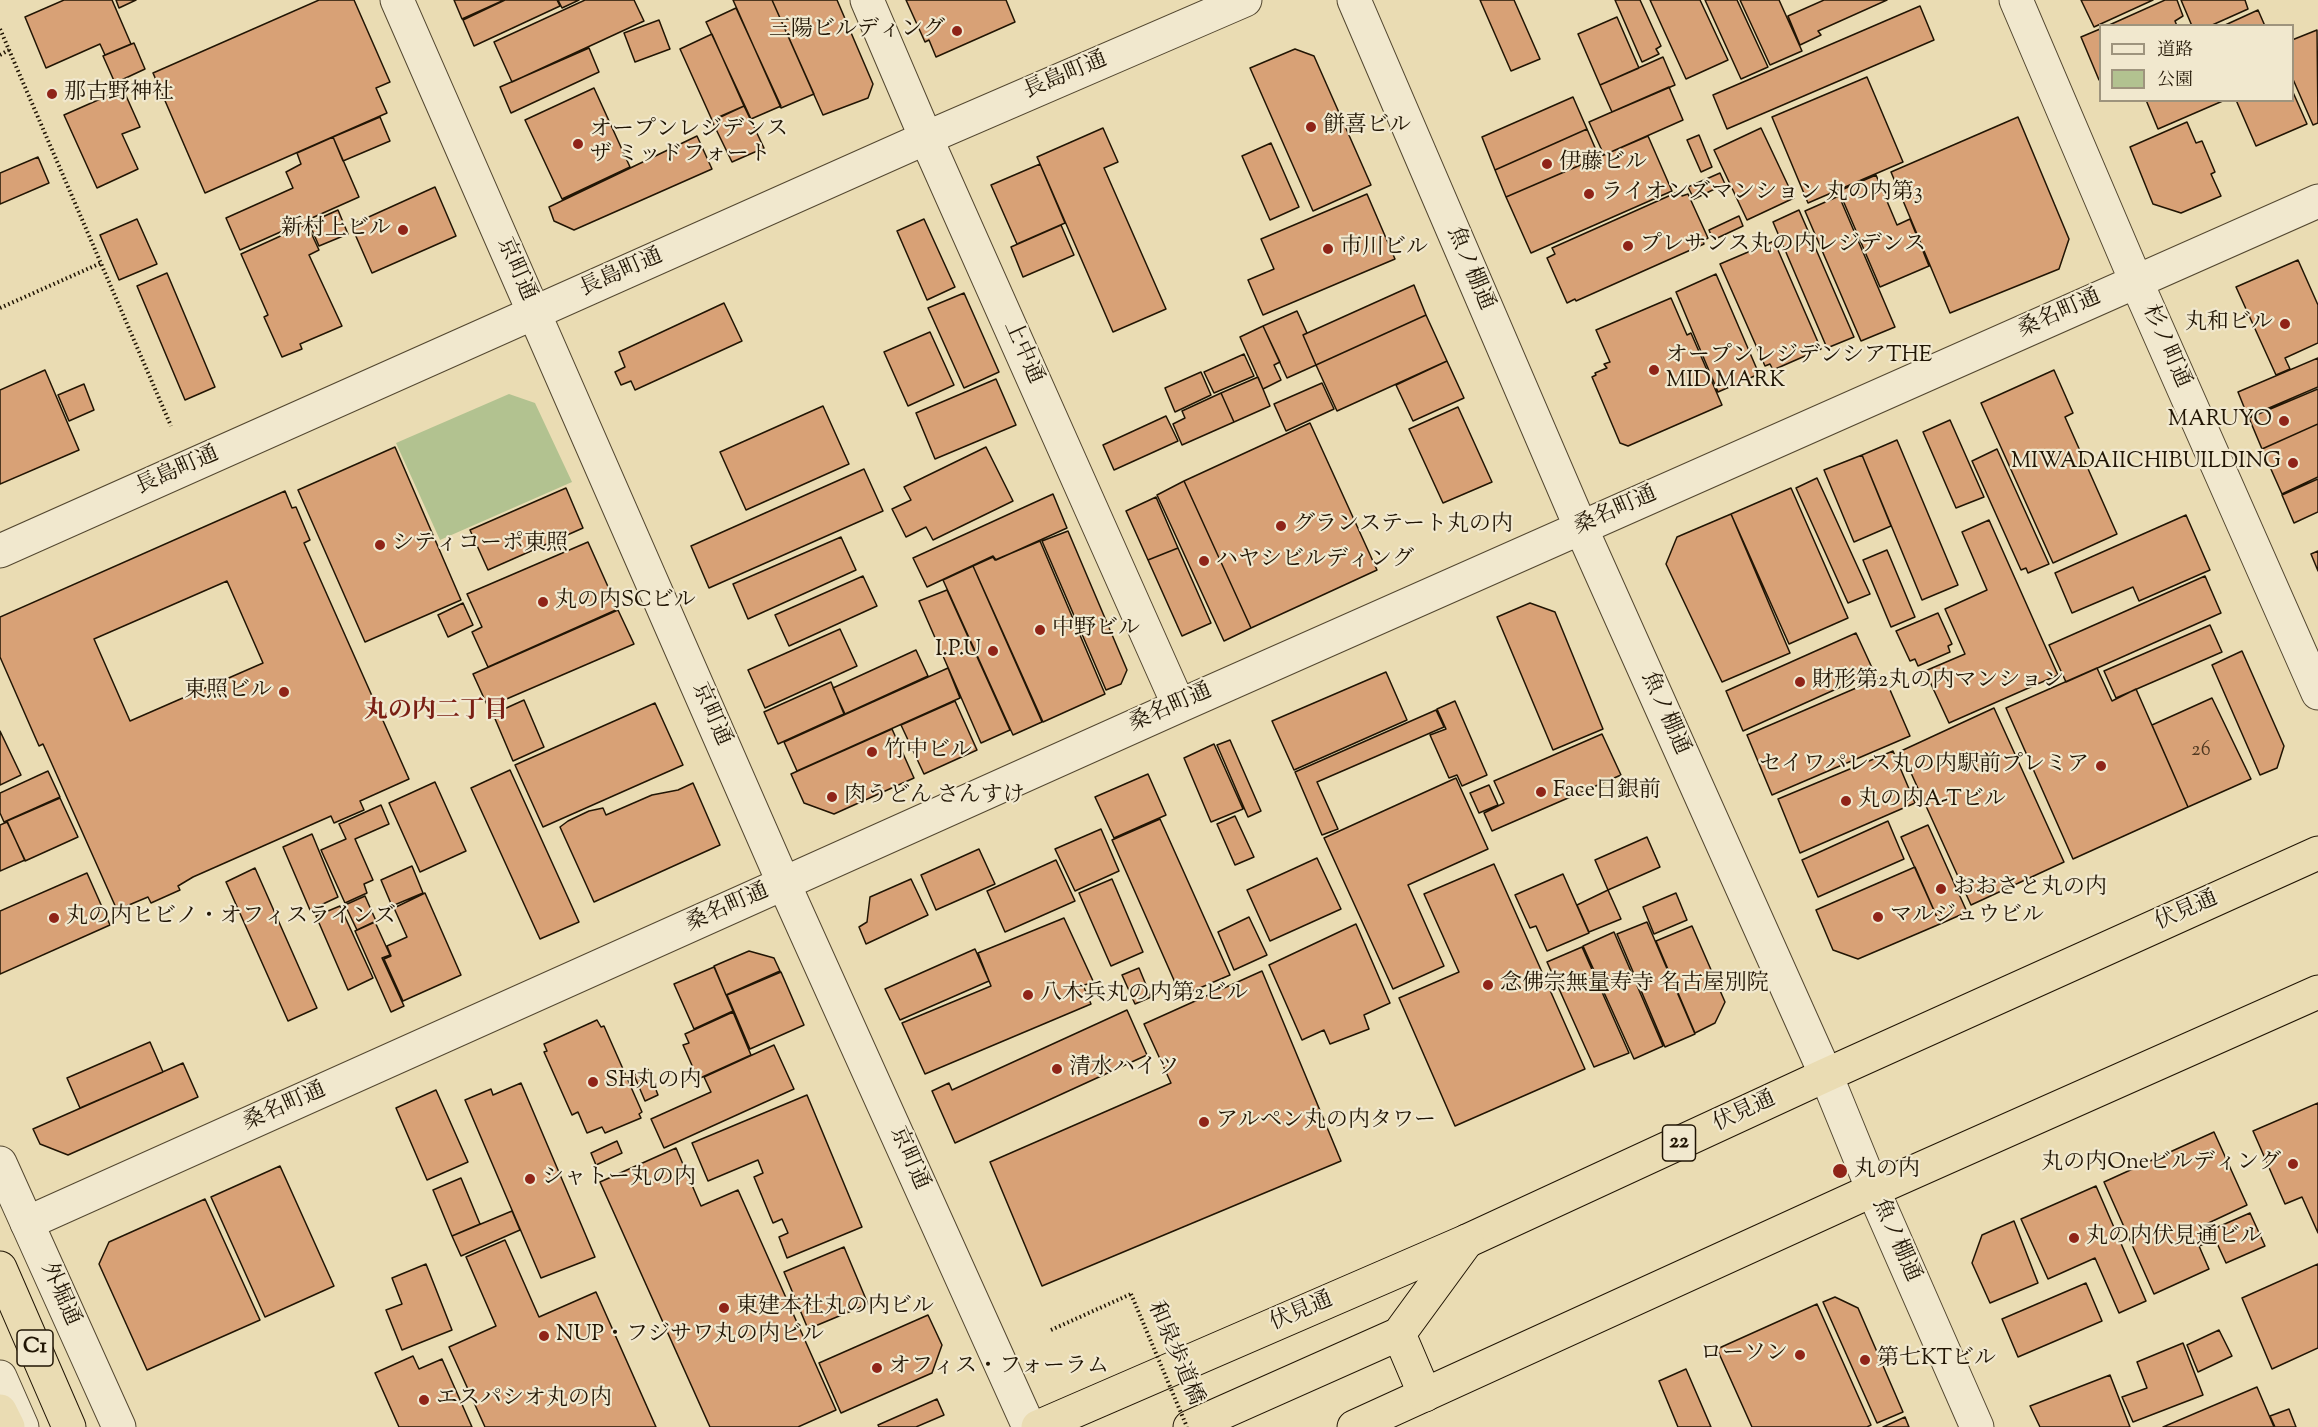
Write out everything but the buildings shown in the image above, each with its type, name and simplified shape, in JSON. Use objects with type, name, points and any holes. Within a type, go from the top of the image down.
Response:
[{"type":"highway","name":"伏見通","points":[[1038,1427],[1467,1242],[1826,1075],[2318,853]]},
{"type":"highway","points":[[1354,1427],[1873,1190],[2318,992]]},
{"type":"highway","points":[[1189,1427],[1399,1334],[1467,1242]]},
{"type":"highway","name":"C1","points":[[0,1268],[69,1427]]},
{"type":"highway","points":[[1399,1334],[1425,1395]]},
{"type":"highway","points":[[0,1411],[8,1427]]},
{"type":"street","name":"京町通","points":[[398,0],[784,884],[1029,1427]]},
{"type":"street","name":"上中通","points":[[867,0],[926,138],[1179,706]]},
{"type":"street","name":"長島町通","points":[[0,551],[926,138],[1245,0]]},
{"type":"street","name":"魚ノ棚通","points":[[1354,0],[1581,528],[1826,1075],[1873,1190],[1977,1427]]},
{"type":"street","name":"杉ノ町通","points":[[2016,0],[2136,281],[2318,693]]},
{"type":"street","name":"桑名町通","points":[[27,1223],[1179,706],[2318,201]]},
{"type":"street","name":"外堀通","points":[[0,1163],[119,1427]]},
{"type":"street","points":[[0,1377],[22,1427]]},
{"type":"path","points":[[0,29],[171,426]]},
{"type":"path","points":[[0,54],[9,51]]},
{"type":"path","points":[[0,308],[101,263]]},
{"type":"path","name":"和泉歩道橋","points":[[1051,1330],[1131,1294],[1189,1427]]},
{"type":"green space","points":[[509,394],[535,403],[572,482],[440,540],[396,443]]},
{"type":"place","name":"三陽ビルディング","points":[[957,31]]},
{"type":"place","name":"那古野神社","points":[[52,94]]},
{"type":"place","name":"餅喜ビル","points":[[1311,127]]},
{"type":"place","name":"オープンレジデンス ザ ミッドフォート","points":[[578,144]]},
{"type":"place","name":"伊藤ビル","points":[[1547,164]]},
{"type":"place","name":"ライオンズマンション 丸の内第3","points":[[1589,194]]},
{"type":"place","name":"新村上ビル","points":[[403,230]]},
{"type":"place","name":"プレサンス丸の内レジデンス","points":[[1628,246]]},
{"type":"place","name":"市川ビル","points":[[1328,249]]},
{"type":"place","name":"丸和ビル","points":[[2285,324]]},
{"type":"place","name":"オープンレジデンシアTHE MID MARK","points":[[1654,370]]},
{"type":"place","name":"MARUYO","points":[[2284,421]]},
{"type":"place","name":"MIWADAIICHIBUILDING","points":[[2293,463]]},
{"type":"place","name":"グランステート丸の内","points":[[1281,526]]},
{"type":"place","name":"シティコーポ東照","points":[[380,545]]},
{"type":"place","name":"ハヤシビルディング","points":[[1204,561]]},
{"type":"place","name":"丸の内SCビル","points":[[543,602]]},
{"type":"place","name":"中野ビル","points":[[1040,630]]},
{"type":"place","name":"I.P.U","points":[[993,651]]},
{"type":"place","name":"財形第2丸の内マンション","points":[[1800,682]]},
{"type":"place","name":"東照ビル","points":[[284,692]]},
{"type":"place","name":"竹中ビル","points":[[872,752]]},
{"type":"place","name":"セイワパレス丸の内駅前プレミア","points":[[2101,766]]},
{"type":"place","name":"Face日銀前","points":[[1541,792]]},
{"type":"place","name":"肉うどん さんすけ","points":[[832,797]]},
{"type":"place","name":"丸の内A-Tビル","points":[[1846,801]]},
{"type":"place","name":"おおさと丸の内","points":[[1941,889]]},
{"type":"place","name":"マルジュウビル","points":[[1878,917]]},
{"type":"place","name":"丸の内ヒビノ・オフィスラインズ","points":[[54,918]]},
{"type":"place","name":"念佛宗無量寿寺 名古屋別院","points":[[1488,985]]},
{"type":"place","name":"八木兵丸の内第2ビル","points":[[1028,995]]},
{"type":"place","name":"清水ハイツ","points":[[1057,1069]]},
{"type":"place","name":"SH丸の内","points":[[593,1082]]},
{"type":"place","name":"アルペン丸の内タワー","points":[[1204,1122]]},
{"type":"place","name":"丸の内Oneビルディング","points":[[2293,1164]]},
{"type":"place","name":"丸の内","points":[[1840,1171]]},
{"type":"place","name":"シャトー丸の内","points":[[530,1179]]},
{"type":"place","name":"丸の内伏見通ビル","points":[[2074,1238]]},
{"type":"place","name":"東建本社丸の内ビル","points":[[724,1308]]},
{"type":"place","name":"NUP・フジサワ丸の内ビル","points":[[544,1336]]},
{"type":"place","name":"ローソン","points":[[1800,1355]]},
{"type":"place","name":"第七KTビル","points":[[1865,1360]]},
{"type":"place","name":"オフィス・フォーラム","points":[[877,1368]]},
{"type":"place","name":"エスパシオ丸の内","points":[[424,1400]]},
{"type":"district","name":"丸の内二丁目","points":[[436,713]]}]
